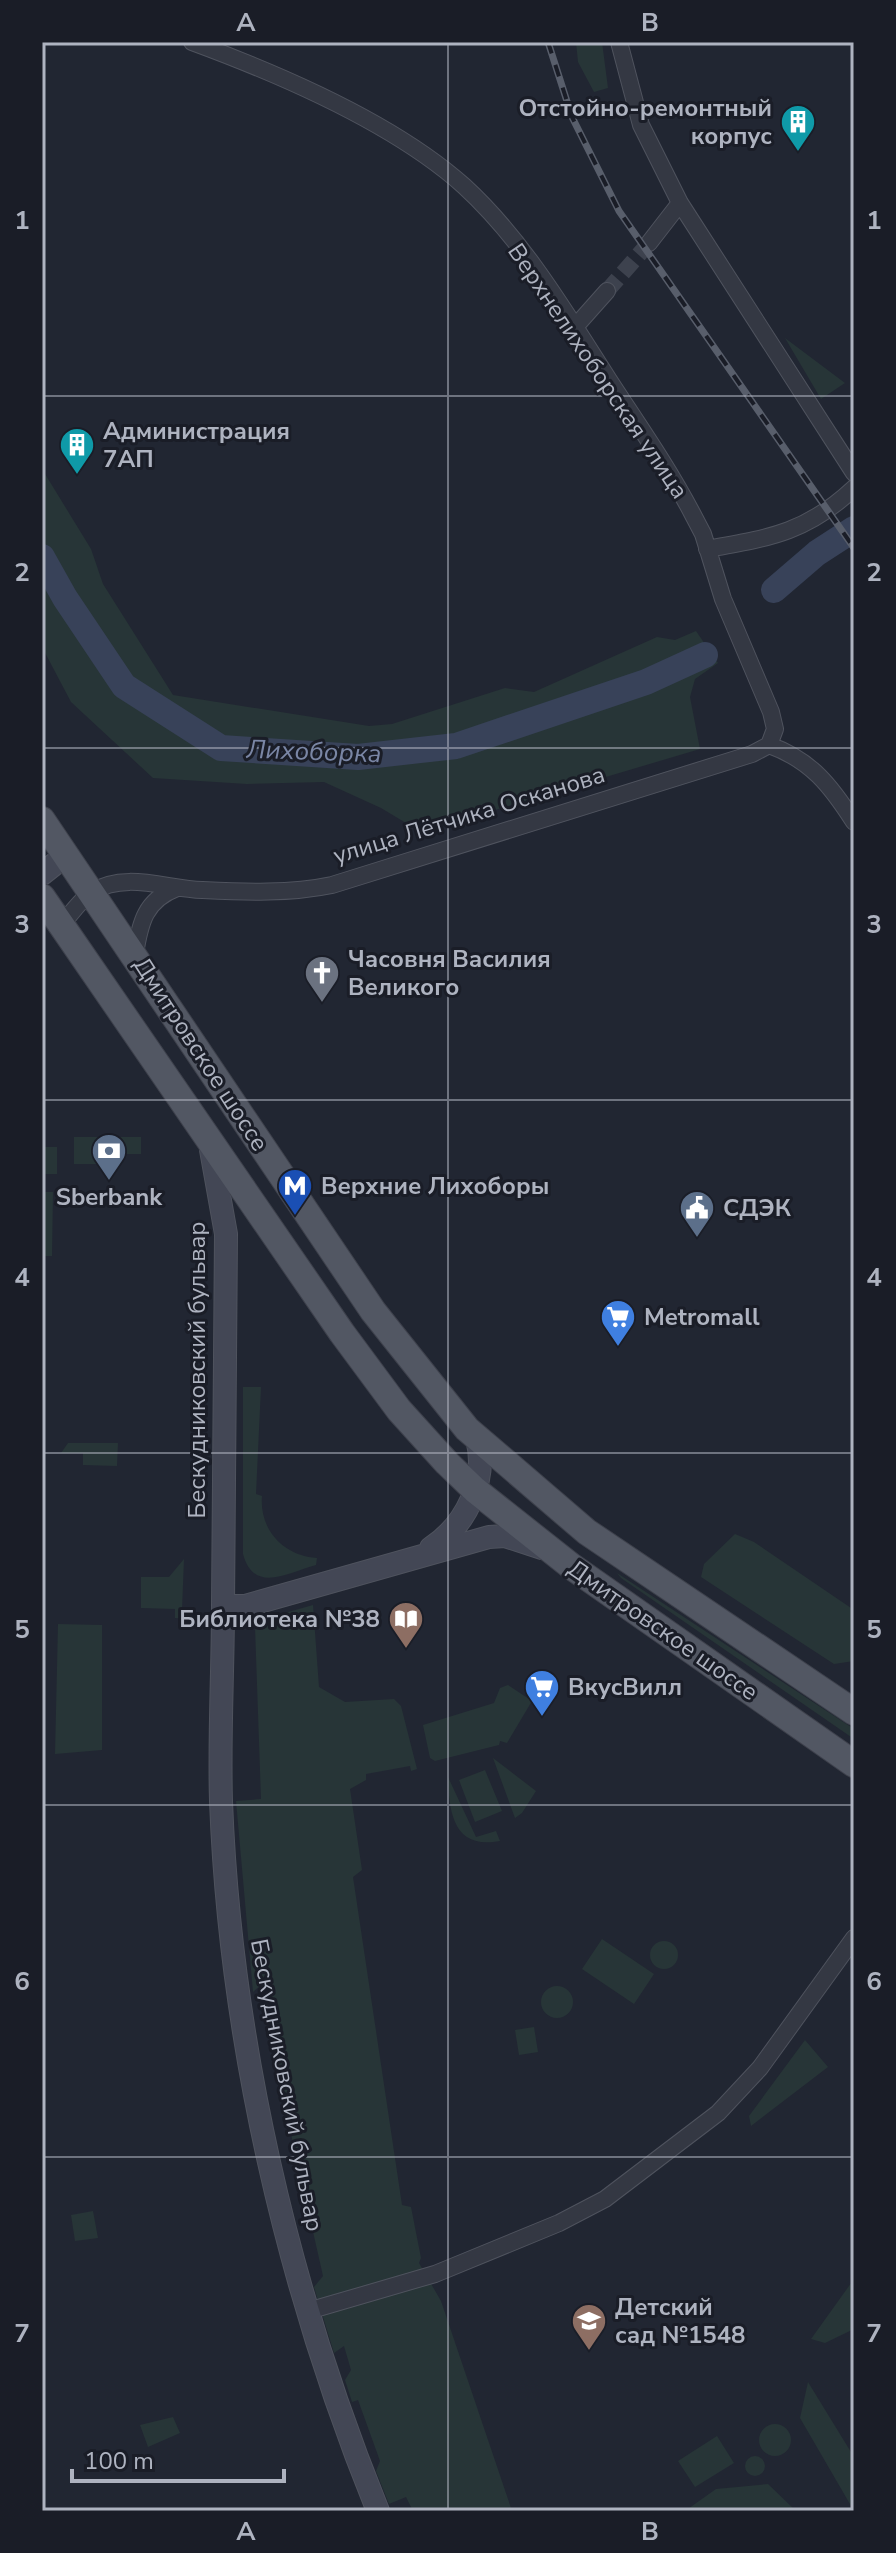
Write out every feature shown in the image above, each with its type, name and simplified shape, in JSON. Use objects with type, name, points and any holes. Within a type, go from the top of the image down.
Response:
[{"type":"main road","name":"Дмитровское шоссе","points":[[42,820],[373,1311],[428,1384],[477,1439],[587,1532],[854,1712]]},
{"type":"main road","name":"Дмитровское шоссе","points":[[42,897],[399,1410],[475,1490],[551,1551],[854,1764]]},
{"type":"street","name":"Верхнелихоборская улица","points":[[192,42],[253,65],[377,127],[426,157],[463,186],[491,214],[575,327],[688,505],[707,549],[723,599],[771,712],[775,729],[769,745]]},
{"type":"street","points":[[619,42],[641,125],[680,203],[854,473]]},
{"type":"street","points":[[649,243],[680,203]]},
{"type":"street","points":[[575,327],[607,291]]},
{"type":"street","points":[[707,549],[768,539],[804,527],[854,488]]},
{"type":"street","points":[[769,745],[790,752],[827,781],[854,822]]},
{"type":"street","name":"улица Лётчика Осканова","points":[[92,892],[120,882],[177,888],[282,892],[332,885],[752,754],[769,745]]},
{"type":"street","points":[[42,874],[66,855]]},
{"type":"street","points":[[135,954],[147,908],[163,893],[177,888]]},
{"type":"street","points":[[62,924],[92,892]]},
{"type":"street","name":"Бескудниковский бульвар","points":[[208,1137],[218,1176],[226,1234],[221,1789],[232,1930],[243,2015],[268,2146],[308,2311],[378,2511]]},
{"type":"street","points":[[419,1555],[446,1538],[475,1490],[481,1455],[477,1439]]},
{"type":"street","points":[[223,1606],[245,1606],[419,1555],[505,1536],[551,1551]]},
{"type":"street","points":[[308,2311],[435,2274],[559,2223],[605,2199],[718,2113],[760,2068],[854,1938]]},
{"type":"shaded area","points":[[576,42],[602,42],[608,88],[594,92],[578,62]]},
{"type":"shaded area","points":[[785,338],[845,383],[821,399]]},
{"type":"shaded area","points":[[42,469],[91,549],[103,584],[173,695],[369,726],[392,724],[505,688],[534,692],[657,637],[675,640],[696,631],[718,663],[695,679],[690,697],[700,749],[421,832],[381,808],[324,782],[247,784],[153,778],[71,702],[42,647]]},
{"type":"shaded area","points":[[74,1137],[102,1137],[103,1164],[74,1164]]},
{"type":"shaded area","points":[[113,1137],[141,1137],[141,1154],[113,1154]]},
{"type":"shaded area","points":[[42,1147],[57,1147],[57,1174],[42,1174]]},
{"type":"shaded area","points":[[42,1192],[53,1192],[52,1256],[42,1256]]},
{"type":"shaded area","points":[[243,1387],[261,1387],[256,1494],[262,1496],[262,1508],[269,1530],[294,1552],[317,1558],[316,1565],[273,1578],[255,1574],[243,1554]]},
{"type":"shaded area","points":[[68,1443],[118,1443],[117,1466],[83,1465],[83,1453],[61,1453]]},
{"type":"shaded area","points":[[735,1534],[754,1542],[854,1610],[854,1661],[834,1664],[701,1577],[704,1564]]},
{"type":"shaded area","points":[[184,1559],[182,1610],[189,1611],[188,1619],[175,1618],[175,1609],[141,1608],[141,1577],[169,1577]]},
{"type":"shaded area","points":[[617,1573],[854,1729],[854,1739],[621,1578]]},
{"type":"shaded area","points":[[313,1605],[319,1687],[345,1702],[394,1699],[401,1706],[417,1769],[411,1771],[410,1766],[366,1774],[366,1780],[350,1789],[362,1870],[353,1877],[402,2205],[411,2207],[421,2258],[419,2263],[441,2301],[512,2511],[413,2511],[406,2497],[389,2504],[376,2471],[380,2461],[358,2400],[352,2402],[345,2380],[351,2370],[344,2346],[334,2353],[314,2287],[323,2276],[282,2094],[263,1983],[253,1992],[236,1801],[261,1799],[255,1627],[267,1618]]},
{"type":"shaded area","points":[[58,1624],[102,1625],[102,1750],[55,1754]]},
{"type":"shaded area","points":[[508,1685],[532,1701],[507,1743],[500,1741],[499,1745],[435,1761],[430,1758],[423,1725],[494,1703],[500,1688]]},
{"type":"shaded area","points":[[493,1758],[536,1791],[522,1813],[515,1818]]},
{"type":"shaded area","points":[[485,1770],[502,1811],[475,1822],[459,1780]]},
{"type":"shaded area","points":[[448,1777],[476,1837],[496,1831],[500,1841],[472,1840],[463,1834],[452,1815]]},
{"type":"shaded area","points":[[602,1939],[654,1974],[634,2004],[582,1969]]},
{"type":"shaded area","points":[[664,1941],[674,1945],[678,1955],[674,1965],[664,1969],[654,1965],[650,1955],[654,1945]]},
{"type":"shaded area","points":[[557,1986],[568,1991],[573,2002],[568,2013],[557,2018],[546,2013],[541,2002],[546,1991]]},
{"type":"shaded area","points":[[534,2027],[538,2052],[519,2055],[515,2030]]},
{"type":"shaded area","points":[[805,2040],[828,2067],[751,2126],[749,2116]]},
{"type":"shaded area","points":[[93,2211],[98,2238],[75,2241],[71,2215]]},
{"type":"shaded area","points":[[854,2279],[854,2329],[825,2343],[811,2339]]},
{"type":"shaded area","points":[[808,2382],[854,2457],[854,2511],[800,2418]]},
{"type":"shaded area","points":[[173,2417],[180,2433],[148,2447],[140,2425]]},
{"type":"shaded area","points":[[775,2424],[786,2429],[791,2440],[786,2451],[775,2456],[764,2451],[759,2440],[764,2429]]},
{"type":"shaded area","points":[[717,2436],[734,2463],[695,2487],[678,2461]]},
{"type":"shaded area","points":[[755,2456],[762,2459],[765,2466],[762,2473],[755,2476],[748,2473],[745,2466],[748,2459]]},
{"type":"shaded area","points":[[768,2484],[796,2511],[685,2511],[716,2489]]},
{"type":"waterway","name":"Лихоборка","points":[[774,590],[817,553],[854,529]]},
{"type":"waterway","name":"Лихоборка","points":[[42,557],[65,598],[124,686],[221,748],[358,757],[456,746],[646,682],[705,655]]},
{"type":"tunnel","points":[[607,291],[649,243]]},
{"type":"railway","points":[[548,42],[572,117],[619,211],[854,548]]},
{"type":"place","name":"Отстойно-ремонтный корпус","points":[[798,153]]},
{"type":"place","name":"Администрация 7АП","points":[[77,476]]},
{"type":"place","name":"Часовня Василия Великого","points":[[322,1004]]},
{"type":"place","name":"Sberbank","points":[[109,1182]]},
{"type":"place","name":"Верхние Лихоборы","points":[[295,1217]]},
{"type":"place","name":"СДЭК","points":[[697,1239]]},
{"type":"place","name":"Metromall","points":[[618,1348]]},
{"type":"place","name":"Библиотека №38","points":[[406,1650]]},
{"type":"place","name":"ВкусВилл","points":[[542,1718]]},
{"type":"place","name":"Детский сад №1548","points":[[589,2352]]}]
